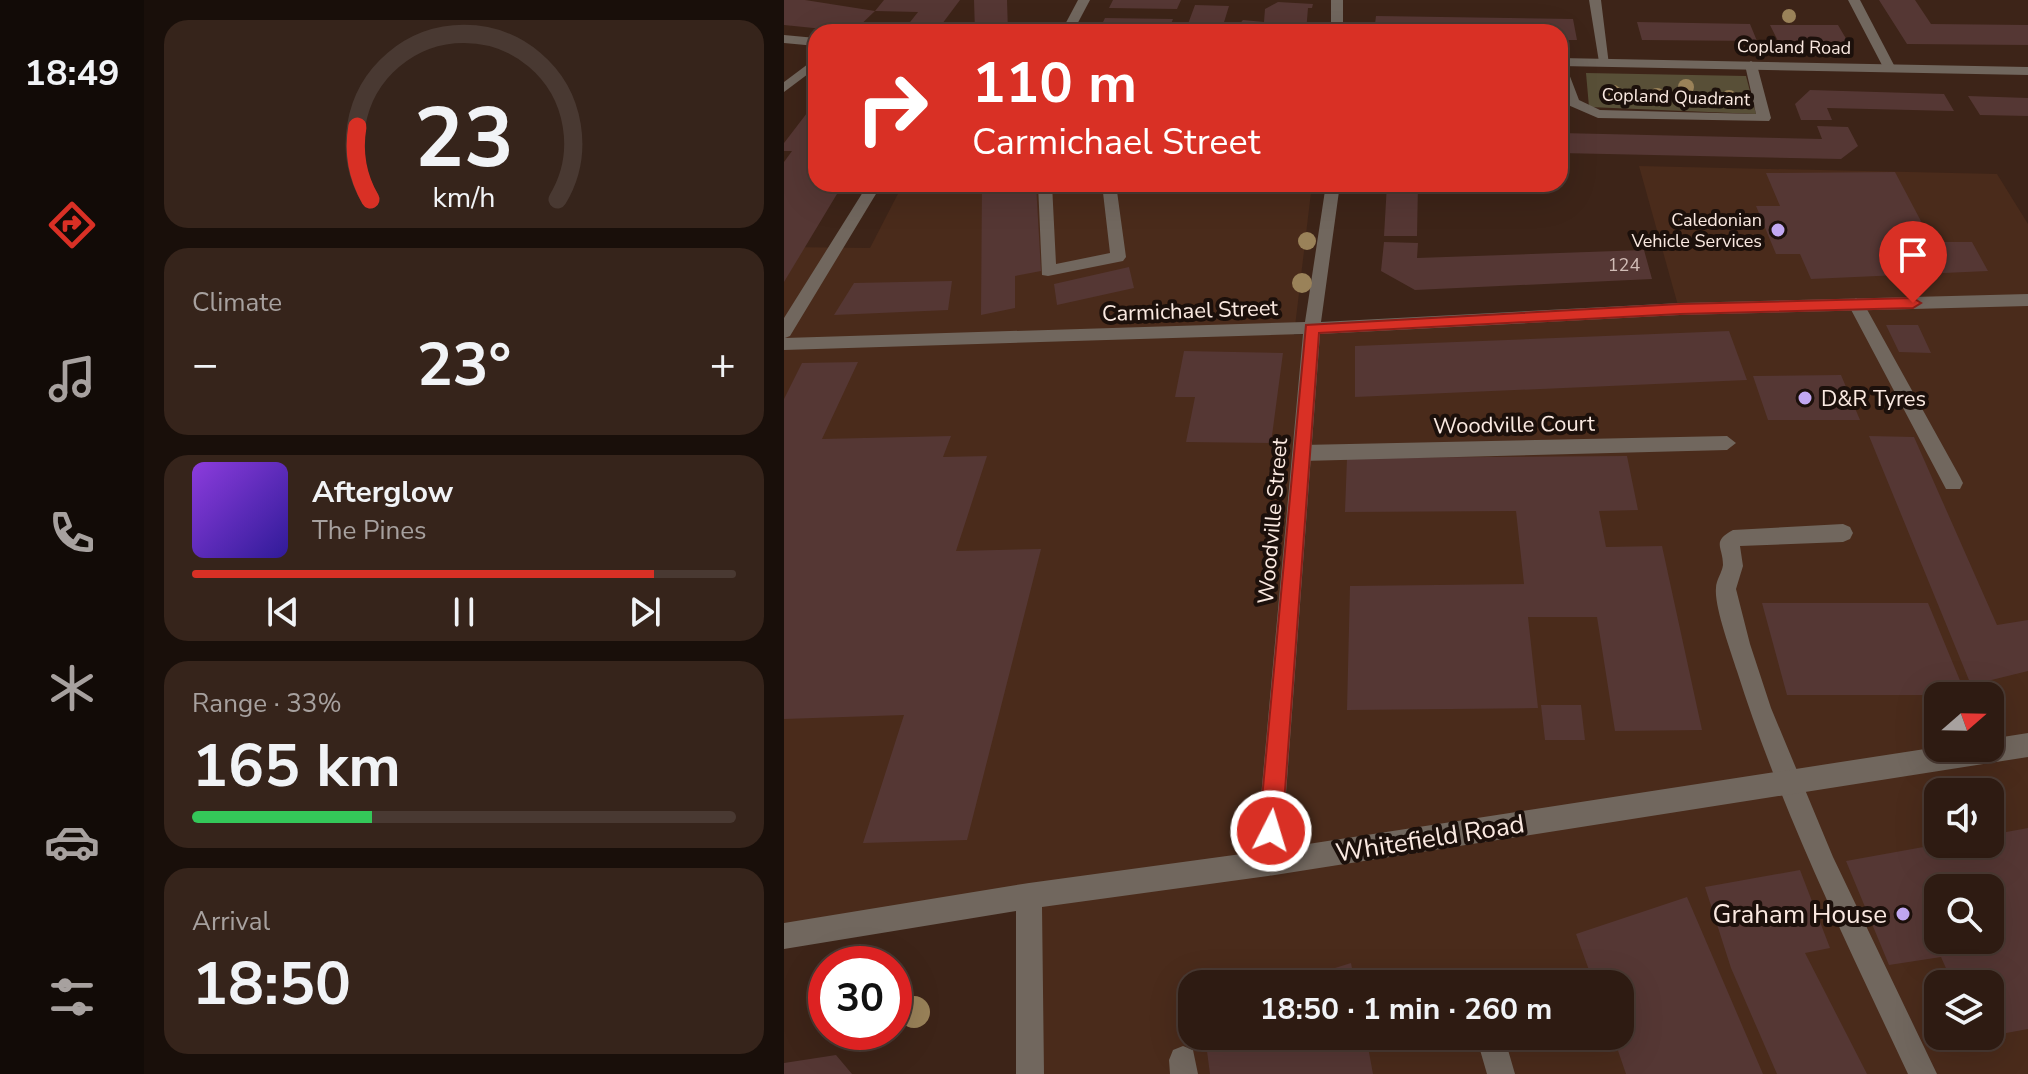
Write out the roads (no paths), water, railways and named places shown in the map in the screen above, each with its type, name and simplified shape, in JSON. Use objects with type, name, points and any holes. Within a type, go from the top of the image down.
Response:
[{"type":"street","points":[[1071,24],[1084,0]]},
{"type":"street","points":[[1337,0],[1337,24]]},
{"type":"street","points":[[1595,0],[1605,62]]},
{"type":"street","points":[[1854,0],[1889,67]]},
{"type":"street","points":[[784,39],[808,41]]},
{"type":"street","name":"Copland Road","points":[[1568,64],[2028,71]]},
{"type":"street","name":"Copland Quadrant","points":[[1568,87],[1573,102],[1598,114],[1764,118],[1751,65]]},
{"type":"street","points":[[784,88],[808,68]]},
{"type":"street","points":[[784,332],[870,192]]},
{"type":"street","points":[[1045,192],[1048,271],[1118,257],[1110,192]]},
{"type":"street","name":"Woodville Street","points":[[1268,863],[1312,328],[1332,192]]},
{"type":"street","name":"Carmichael Street","points":[[784,344],[1312,328],[1680,309],[2028,300]]},
{"type":"street","points":[[1856,304],[1953,483]]},
{"type":"street","name":"Woodville Court","points":[[1302,453],[1727,443]]},
{"type":"street","points":[[1843,533],[1740,536],[1729,542],[1733,566],[1726,589],[1739,644],[1824,866],[1923,1074]]},
{"type":"street","name":"Whitefield Road","points":[[784,936],[2028,745]]},
{"type":"street","points":[[1029,896],[1030,1074]]},
{"type":"street","points":[[1494,1050],[1501,1074]]},
{"type":"place","name":"Caledonian Vehicle Services","points":[[1778,230]]},
{"type":"place","name":"D&R Tyres","points":[[1805,398]]},
{"type":"place","name":"Graham House","points":[[1903,914]]}]
